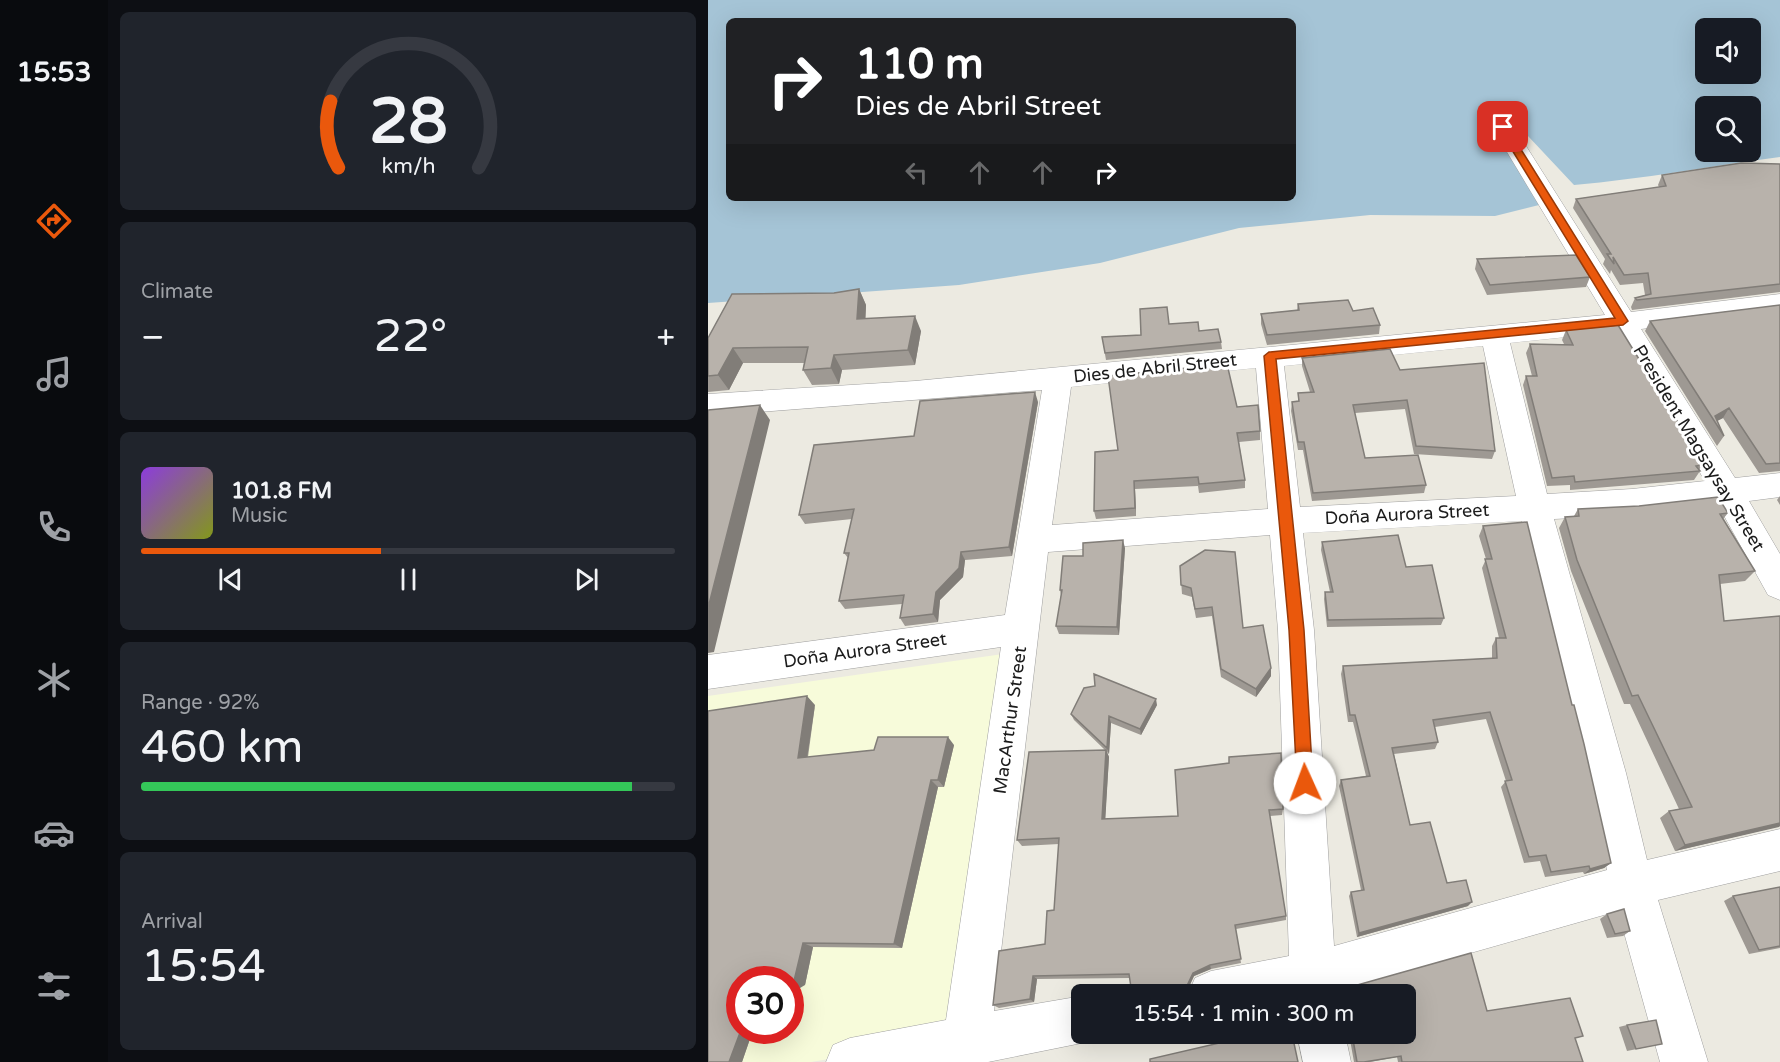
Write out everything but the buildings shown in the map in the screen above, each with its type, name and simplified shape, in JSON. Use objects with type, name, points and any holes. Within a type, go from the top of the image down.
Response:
[{"type":"street","name":"President Magsaysay Street","points":[[1503,127],[1727,491],[1780,585]]},
{"type":"street","name":"Dies de Abril Street","points":[[708,405],[915,391],[1058,378],[1495,336],[1780,303]]},
{"type":"street","points":[[1495,336],[1534,506],[1606,773],[1632,885],[1684,1062]]},
{"type":"street","points":[[1269,356],[1298,654],[1314,984]]},
{"type":"street","name":"MacArthur Street","points":[[965,1052],[1033,540],[1058,378]]},
{"type":"street","name":"Doña Aurora Street","points":[[1033,540],[1286,521],[1632,502],[1780,485]]},
{"type":"street","name":"Doña Aurora Street","points":[[708,672],[1022,628]]},
{"type":"street","points":[[1317,984],[1632,885],[1780,850]]},
{"type":"street","points":[[850,1062],[965,1052],[1071,1023]]},
{"type":"street","points":[[1323,1044],[1327,1062]]},
{"type":"shaded area","points":[[1003,654],[957,1038],[811,1062],[708,1062],[708,696]]},
{"type":"water","points":[[708,0],[1780,0],[1780,157],[1761,160],[1761,96],[1695,96],[1695,162],[1746,162],[1574,185],[1513,120],[1493,122],[1543,204],[1495,216],[1370,215],[1239,228],[1100,263],[959,285],[708,303]]},
{"type":"route","points":[[1305,783],[1296,630],[1269,356],[1495,336],[1623,321],[1503,127]]}]
